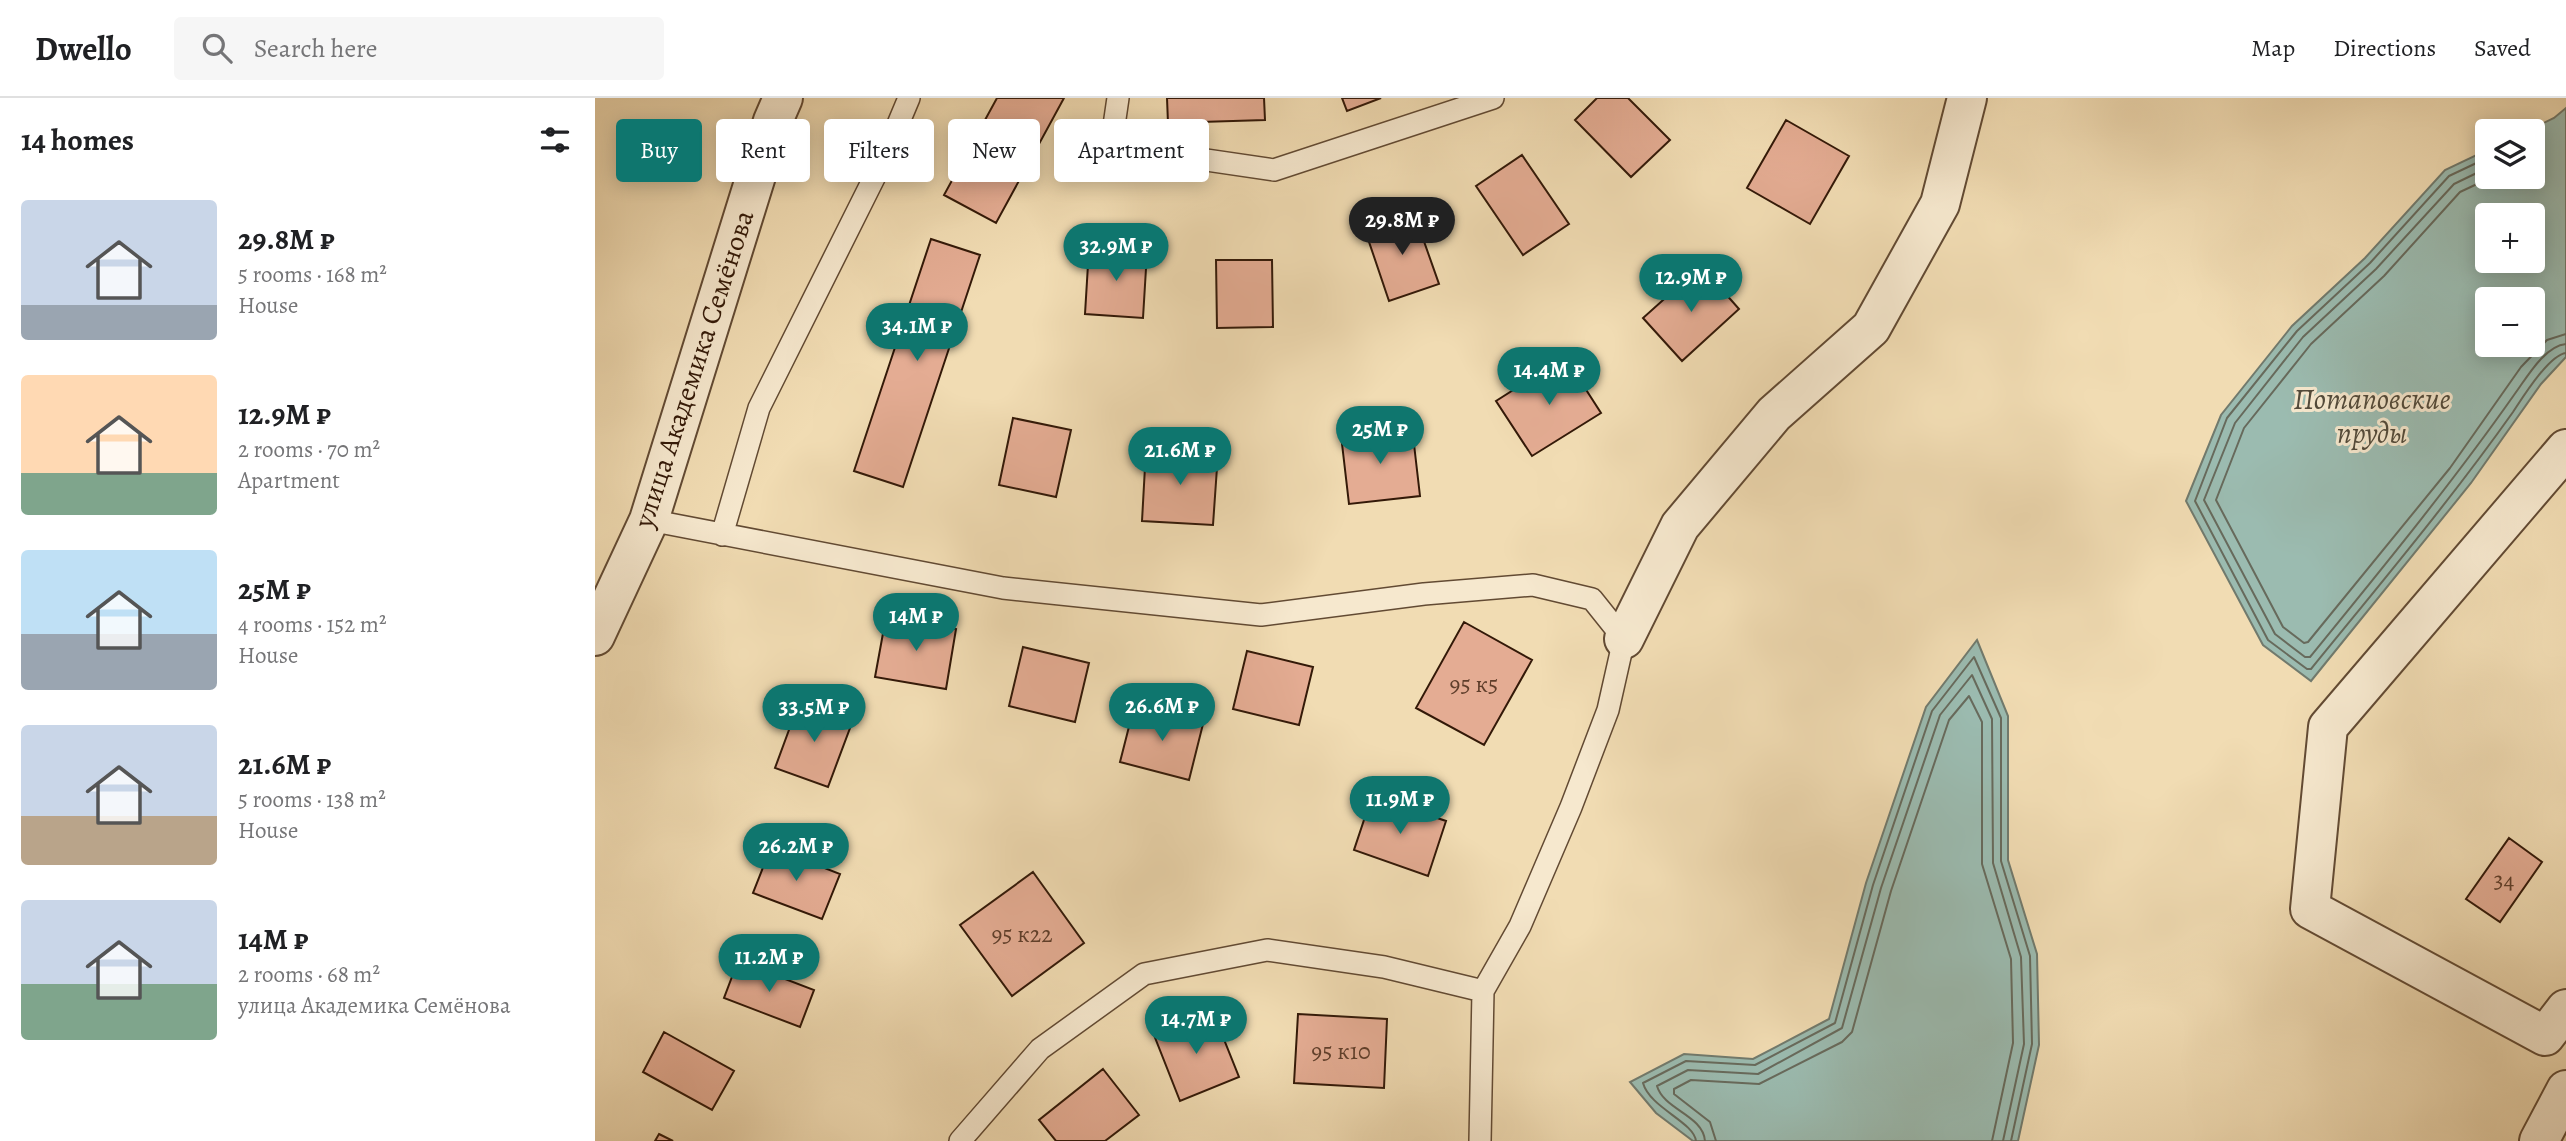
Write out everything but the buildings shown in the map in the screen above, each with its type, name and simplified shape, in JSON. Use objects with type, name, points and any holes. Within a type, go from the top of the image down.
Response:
[{"type":"street","name":"улица Академика Семёнова","points":[[595,636],[649,520],[773,121],[783,98]]},
{"type":"street","points":[[1624,639],[1680,526],[1774,414],[1871,328],[1940,204],[1967,98]]},
{"type":"street","points":[[2566,449],[2550,471],[2328,727],[2309,909],[2545,1036],[2566,1010]]},
{"type":"street","points":[[2539,1141],[2566,1090]]},
{"type":"lane","points":[[722,535],[759,408],[883,160],[909,98]]},
{"type":"lane","points":[[1118,98],[1111,146],[1274,170],[1493,98]]},
{"type":"lane","points":[[649,520],[1003,588],[1261,615],[1424,594],[1533,585],[1592,599],[1624,639],[1608,710],[1571,807],[1520,926],[1483,991],[1480,1141]]},
{"type":"lane","points":[[960,1141],[1040,1049],[1144,974],[1267,950],[1384,967],[1483,991]]},
{"type":"water","name":"Потаповские пруды","points":[[2566,108],[2566,357],[2541,384],[2471,483],[2311,681],[2263,645],[2186,501],[2221,415],[2292,326],[2365,258],[2445,170],[2475,156],[2475,189],[2545,189],[2545,122]]},
{"type":"water","points":[[1977,640],[2008,716],[2008,860],[2037,954],[2039,1045],[2018,1141],[1693,1141],[1656,1113],[1630,1082],[1684,1054],[1753,1059],[1829,1019],[1866,883],[1926,707]]}]
